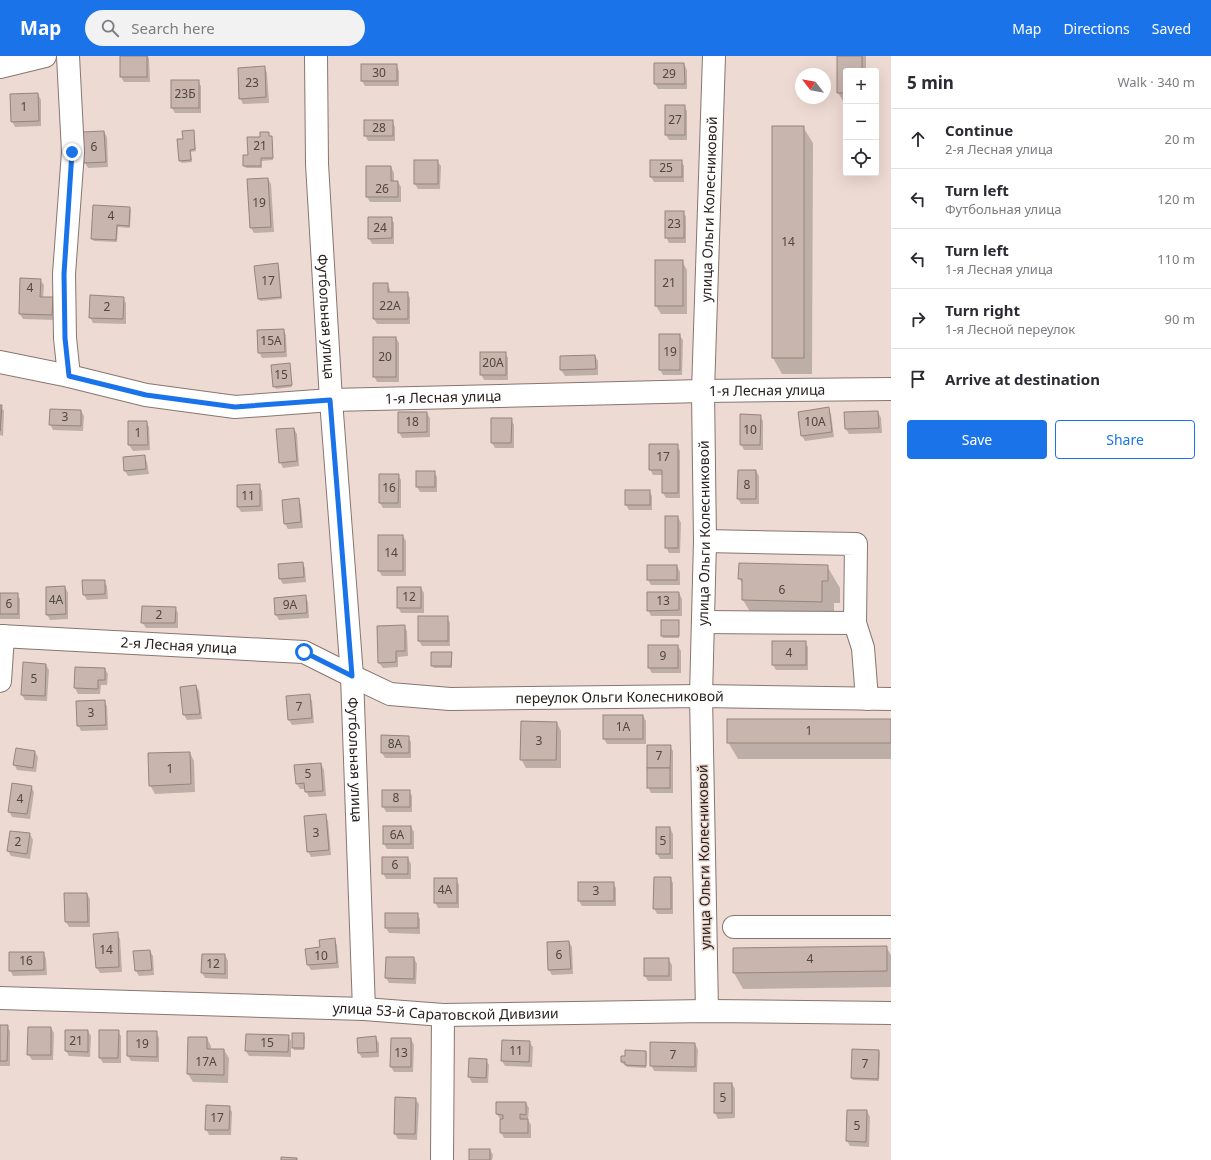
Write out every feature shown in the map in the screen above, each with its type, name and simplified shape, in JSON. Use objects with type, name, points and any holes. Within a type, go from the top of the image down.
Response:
[{"type":"street","points":[[0,67],[39,56]]},
{"type":"street","points":[[68,56],[72,152],[64,274],[65,338],[69,376]]},
{"type":"street","name":"Футбольная улица","points":[[316,56],[317,164],[330,400],[352,676],[364,1009]]},
{"type":"street","name":"улица Ольги Колесниковой","points":[[707,1011],[701,696],[705,541],[704,391],[714,56]]},
{"type":"street","name":"1-я Лесная улица","points":[[0,362],[69,376],[146,395],[235,407],[330,400],[704,391],[891,389]]},
{"type":"street","points":[[705,541],[856,544],[855,623],[863,648],[867,699]]},
{"type":"street","points":[[703,622],[855,623]]},
{"type":"street","points":[[0,681],[1,636]]},
{"type":"street","name":"2-я Лесная улица","points":[[1,636],[304,652],[352,676]]},
{"type":"street","name":"переулок Ольги Колесниковой","points":[[352,676],[390,694],[450,699],[701,696],[891,699]]},
{"type":"street","points":[[734,928],[891,927]]},
{"type":"street","name":"улица 53-й Саратовской Дивизии","points":[[0,998],[364,1009],[443,1015],[707,1011],[891,1013]]},
{"type":"street","points":[[442,1160],[443,1015]]},
{"type":"building","points":[[120,56],[147,56],[147,77],[120,77]]},
{"type":"building","points":[[837,56],[862,56],[862,68],[843,68],[843,93],[837,93]]},
{"type":"building","points":[[654,63],[684,63],[685,84],[654,84]]},
{"type":"building","points":[[361,64],[397,64],[397,81],[361,81]]},
{"type":"building","points":[[265,66],[266,97],[239,99],[238,68]]},
{"type":"building","points":[[171,80],[199,80],[199,108],[171,108]]},
{"type":"building","points":[[38,93],[39,121],[11,122],[10,94]]},
{"type":"building","points":[[665,105],[685,105],[685,135],[665,135]]},
{"type":"building","points":[[364,120],[393,120],[393,136],[364,136]]},
{"type":"building","points":[[772,126],[804,126],[804,358],[772,358]]},
{"type":"building","points":[[194,130],[195,149],[190,150],[191,160],[179,161],[177,139],[183,139],[182,131]]},
{"type":"building","points":[[104,131],[106,162],[84,163],[82,132]]},
{"type":"building","points":[[260,132],[269,132],[269,136],[272,136],[273,158],[261,158],[261,166],[243,166],[243,155],[248,155],[247,137],[260,137]]},
{"type":"building","points":[[414,160],[438,160],[438,184],[414,184]]},
{"type":"building","points":[[650,160],[682,160],[682,177],[650,177]]},
{"type":"building","points":[[366,166],[391,166],[391,181],[398,181],[398,197],[366,197]]},
{"type":"building","points":[[268,178],[271,227],[250,228],[247,179]]},
{"type":"building","points":[[93,205],[130,207],[129,226],[117,225],[116,240],[91,239]]},
{"type":"building","points":[[665,211],[684,211],[684,238],[665,238]]},
{"type":"building","points":[[368,217],[392,217],[392,238],[368,239]]},
{"type":"building","points":[[655,260],[683,260],[683,306],[655,306]]},
{"type":"building","points":[[278,263],[281,297],[258,299],[254,266]]},
{"type":"building","points":[[20,278],[41,279],[40,297],[53,297],[52,315],[19,314]]},
{"type":"building","points":[[373,283],[388,283],[388,292],[408,292],[408,319],[373,319]]},
{"type":"building","points":[[90,295],[124,297],[123,319],[89,318]]},
{"type":"building","points":[[284,329],[285,352],[258,353],[257,330]]},
{"type":"building","points":[[659,334],[680,334],[680,370],[659,370]]},
{"type":"building","points":[[373,337],[396,337],[396,377],[373,377]]},
{"type":"building","points":[[480,352],[506,352],[506,375],[480,375]]},
{"type":"building","points":[[595,355],[596,369],[560,370],[560,356]]},
{"type":"building","points":[[290,363],[292,385],[273,387],[271,365]]},
{"type":"building","points":[[0,405],[2,405],[0,431]]},
{"type":"building","points":[[829,407],[832,432],[801,436],[798,412]]},
{"type":"building","points":[[50,409],[81,410],[81,426],[49,425]]},
{"type":"building","points":[[878,411],[879,428],[845,429],[844,412]]},
{"type":"building","points":[[398,412],[427,412],[427,432],[398,433]]},
{"type":"building","points":[[740,414],[761,415],[760,445],[740,445]]},
{"type":"building","points":[[491,418],[512,418],[511,443],[491,443]]},
{"type":"building","points":[[128,421],[147,421],[148,445],[128,445]]},
{"type":"building","points":[[294,428],[297,461],[279,463],[276,429]]},
{"type":"building","points":[[649,444],[678,444],[678,493],[662,493],[662,470],[649,470]]},
{"type":"building","points":[[145,455],[146,469],[124,471],[123,457]]},
{"type":"building","points":[[738,470],[756,470],[756,499],[737,499]]},
{"type":"building","points":[[416,471],[435,471],[435,487],[416,487]]},
{"type":"building","points":[[379,474],[399,474],[398,503],[379,503]]},
{"type":"building","points":[[260,484],[260,506],[237,507],[237,485]]},
{"type":"building","points":[[625,490],[650,490],[650,505],[625,505]]},
{"type":"building","points":[[299,498],[301,522],[284,524],[282,500]]},
{"type":"building","points":[[665,516],[678,516],[678,548],[665,548]]},
{"type":"building","points":[[378,535],[403,535],[403,571],[378,571]]},
{"type":"building","points":[[303,562],[304,577],[279,579],[278,564]]},
{"type":"building","points":[[739,563],[828,565],[828,581],[822,581],[822,602],[742,600],[742,579],[738,579]]},
{"type":"building","points":[[647,565],[677,565],[677,580],[647,580]]},
{"type":"building","points":[[82,580],[105,580],[105,594],[83,595]]},
{"type":"building","points":[[65,586],[66,614],[46,615],[46,587]]},
{"type":"building","points":[[397,587],[421,587],[421,608],[397,608]]},
{"type":"building","points":[[647,592],[679,592],[679,610],[647,611]]},
{"type":"building","points":[[0,593],[18,593],[18,614],[0,614]]},
{"type":"building","points":[[306,595],[307,613],[275,615],[274,598]]},
{"type":"building","points":[[142,606],[176,607],[175,623],[141,623]]},
{"type":"building","points":[[418,616],[448,616],[448,641],[418,641]]},
{"type":"building","points":[[661,620],[679,620],[679,636],[661,636]]},
{"type":"building","points":[[405,625],[405,651],[396,651],[396,662],[378,663],[377,626]]},
{"type":"building","points":[[772,641],[806,641],[806,665],[772,665]]},
{"type":"building","points":[[648,645],[678,645],[678,668],[648,668]]},
{"type":"building","points":[[431,652],[452,652],[451,666],[431,666]]},
{"type":"building","points":[[23,662],[46,664],[45,696],[21,695]]},
{"type":"building","points":[[75,667],[105,668],[105,680],[98,680],[98,689],[74,688]]},
{"type":"building","points":[[196,685],[200,714],[183,715],[180,687]]},
{"type":"building","points":[[310,694],[312,718],[288,720],[286,696]]},
{"type":"building","points":[[105,700],[106,725],[77,726],[76,701]]},
{"type":"building","points":[[603,715],[643,715],[643,739],[603,739]]},
{"type":"building","points":[[727,719],[891,719],[891,743],[727,743]]},
{"type":"building","points":[[521,721],[557,722],[556,760],[520,760]]},
{"type":"building","points":[[381,735],[409,736],[409,753],[381,753]]},
{"type":"building","points":[[647,745],[671,745],[670,768],[647,768]]},
{"type":"building","points":[[16,748],[35,751],[33,768],[13,765]]},
{"type":"building","points":[[190,752],[191,784],[149,786],[148,753]]},
{"type":"building","points":[[321,763],[323,791],[305,792],[304,783],[296,784],[294,765]]},
{"type":"building","points":[[647,768],[670,768],[670,788],[647,788]]},
{"type":"building","points":[[12,783],[32,786],[27,814],[8,812]]},
{"type":"building","points":[[382,790],[410,790],[410,807],[382,807]]},
{"type":"building","points":[[326,814],[329,850],[307,852],[304,816]]},
{"type":"building","points":[[383,826],[411,826],[411,844],[383,844]]},
{"type":"building","points":[[656,827],[670,827],[670,854],[656,854]]},
{"type":"building","points":[[10,831],[30,833],[27,854],[7,851]]},
{"type":"building","points":[[382,857],[408,857],[408,874],[382,874]]},
{"type":"building","points":[[654,877],[671,877],[671,909],[653,909]]},
{"type":"building","points":[[434,878],[457,878],[457,903],[434,903]]},
{"type":"building","points":[[578,882],[614,882],[614,901],[578,901]]},
{"type":"building","points":[[64,893],[87,893],[88,922],[65,922]]},
{"type":"building","points":[[385,913],[418,913],[418,928],[385,928]]},
{"type":"building","points":[[118,932],[119,967],[96,968],[93,934]]},
{"type":"building","points":[[335,938],[337,963],[307,965],[305,949],[320,947],[319,940]]},
{"type":"building","points":[[569,941],[571,969],[548,970],[547,942]]},
{"type":"building","points":[[887,946],[887,971],[733,973],[733,948]]},
{"type":"building","points":[[150,950],[152,970],[135,971],[133,951]]},
{"type":"building","points":[[9,952],[44,952],[44,970],[9,971]]},
{"type":"building","points":[[202,954],[225,954],[225,974],[201,973]]},
{"type":"building","points":[[386,957],[414,957],[414,979],[385,978]]},
{"type":"building","points":[[644,958],[669,958],[669,976],[644,976]]},
{"type":"building","points":[[0,1025],[8,1025],[7,1061],[0,1061]]},
{"type":"building","points":[[28,1027],[51,1027],[51,1055],[27,1055]]},
{"type":"building","points":[[65,1030],[88,1030],[88,1052],[65,1051]]},
{"type":"building","points":[[99,1030],[119,1030],[118,1058],[99,1058]]},
{"type":"building","points":[[127,1031],[157,1031],[157,1057],[127,1056]]},
{"type":"building","points":[[292,1033],[304,1033],[304,1048],[292,1048]]},
{"type":"building","points":[[246,1034],[289,1035],[288,1052],[245,1051]]},
{"type":"building","points":[[376,1036],[377,1052],[358,1053],[357,1038]]},
{"type":"building","points":[[188,1037],[207,1037],[207,1049],[224,1049],[224,1075],[187,1074]]},
{"type":"building","points":[[391,1038],[411,1038],[411,1067],[390,1067]]},
{"type":"building","points":[[502,1040],[530,1041],[529,1062],[501,1061]]},
{"type":"building","points":[[650,1042],[695,1043],[695,1067],[650,1066]]},
{"type":"building","points":[[852,1049],[879,1050],[878,1079],[851,1078]]},
{"type":"building","points":[[625,1050],[646,1051],[646,1066],[625,1065],[625,1062],[621,1062],[621,1056],[625,1056]]},
{"type":"building","points":[[469,1058],[487,1059],[486,1078],[468,1077]]},
{"type":"building","points":[[714,1083],[732,1083],[732,1113],[714,1113]]},
{"type":"building","points":[[395,1097],[416,1098],[415,1134],[394,1134]]},
{"type":"building","points":[[496,1102],[526,1102],[526,1115],[520,1114],[520,1119],[528,1119],[528,1133],[500,1133],[500,1119],[503,1119],[503,1115],[496,1114]]},
{"type":"building","points":[[206,1105],[230,1106],[229,1130],[205,1130]]},
{"type":"building","points":[[847,1110],[867,1110],[866,1142],[846,1141]]},
{"type":"building","points":[[469,1149],[490,1149],[490,1160],[469,1160]]},
{"type":"building","points":[[281,1157],[297,1158],[297,1160],[281,1160]]},
{"type":"route","points":[[72,152],[64,274],[65,338],[69,376],[146,395],[235,407],[330,400],[352,676],[304,652]]}]
